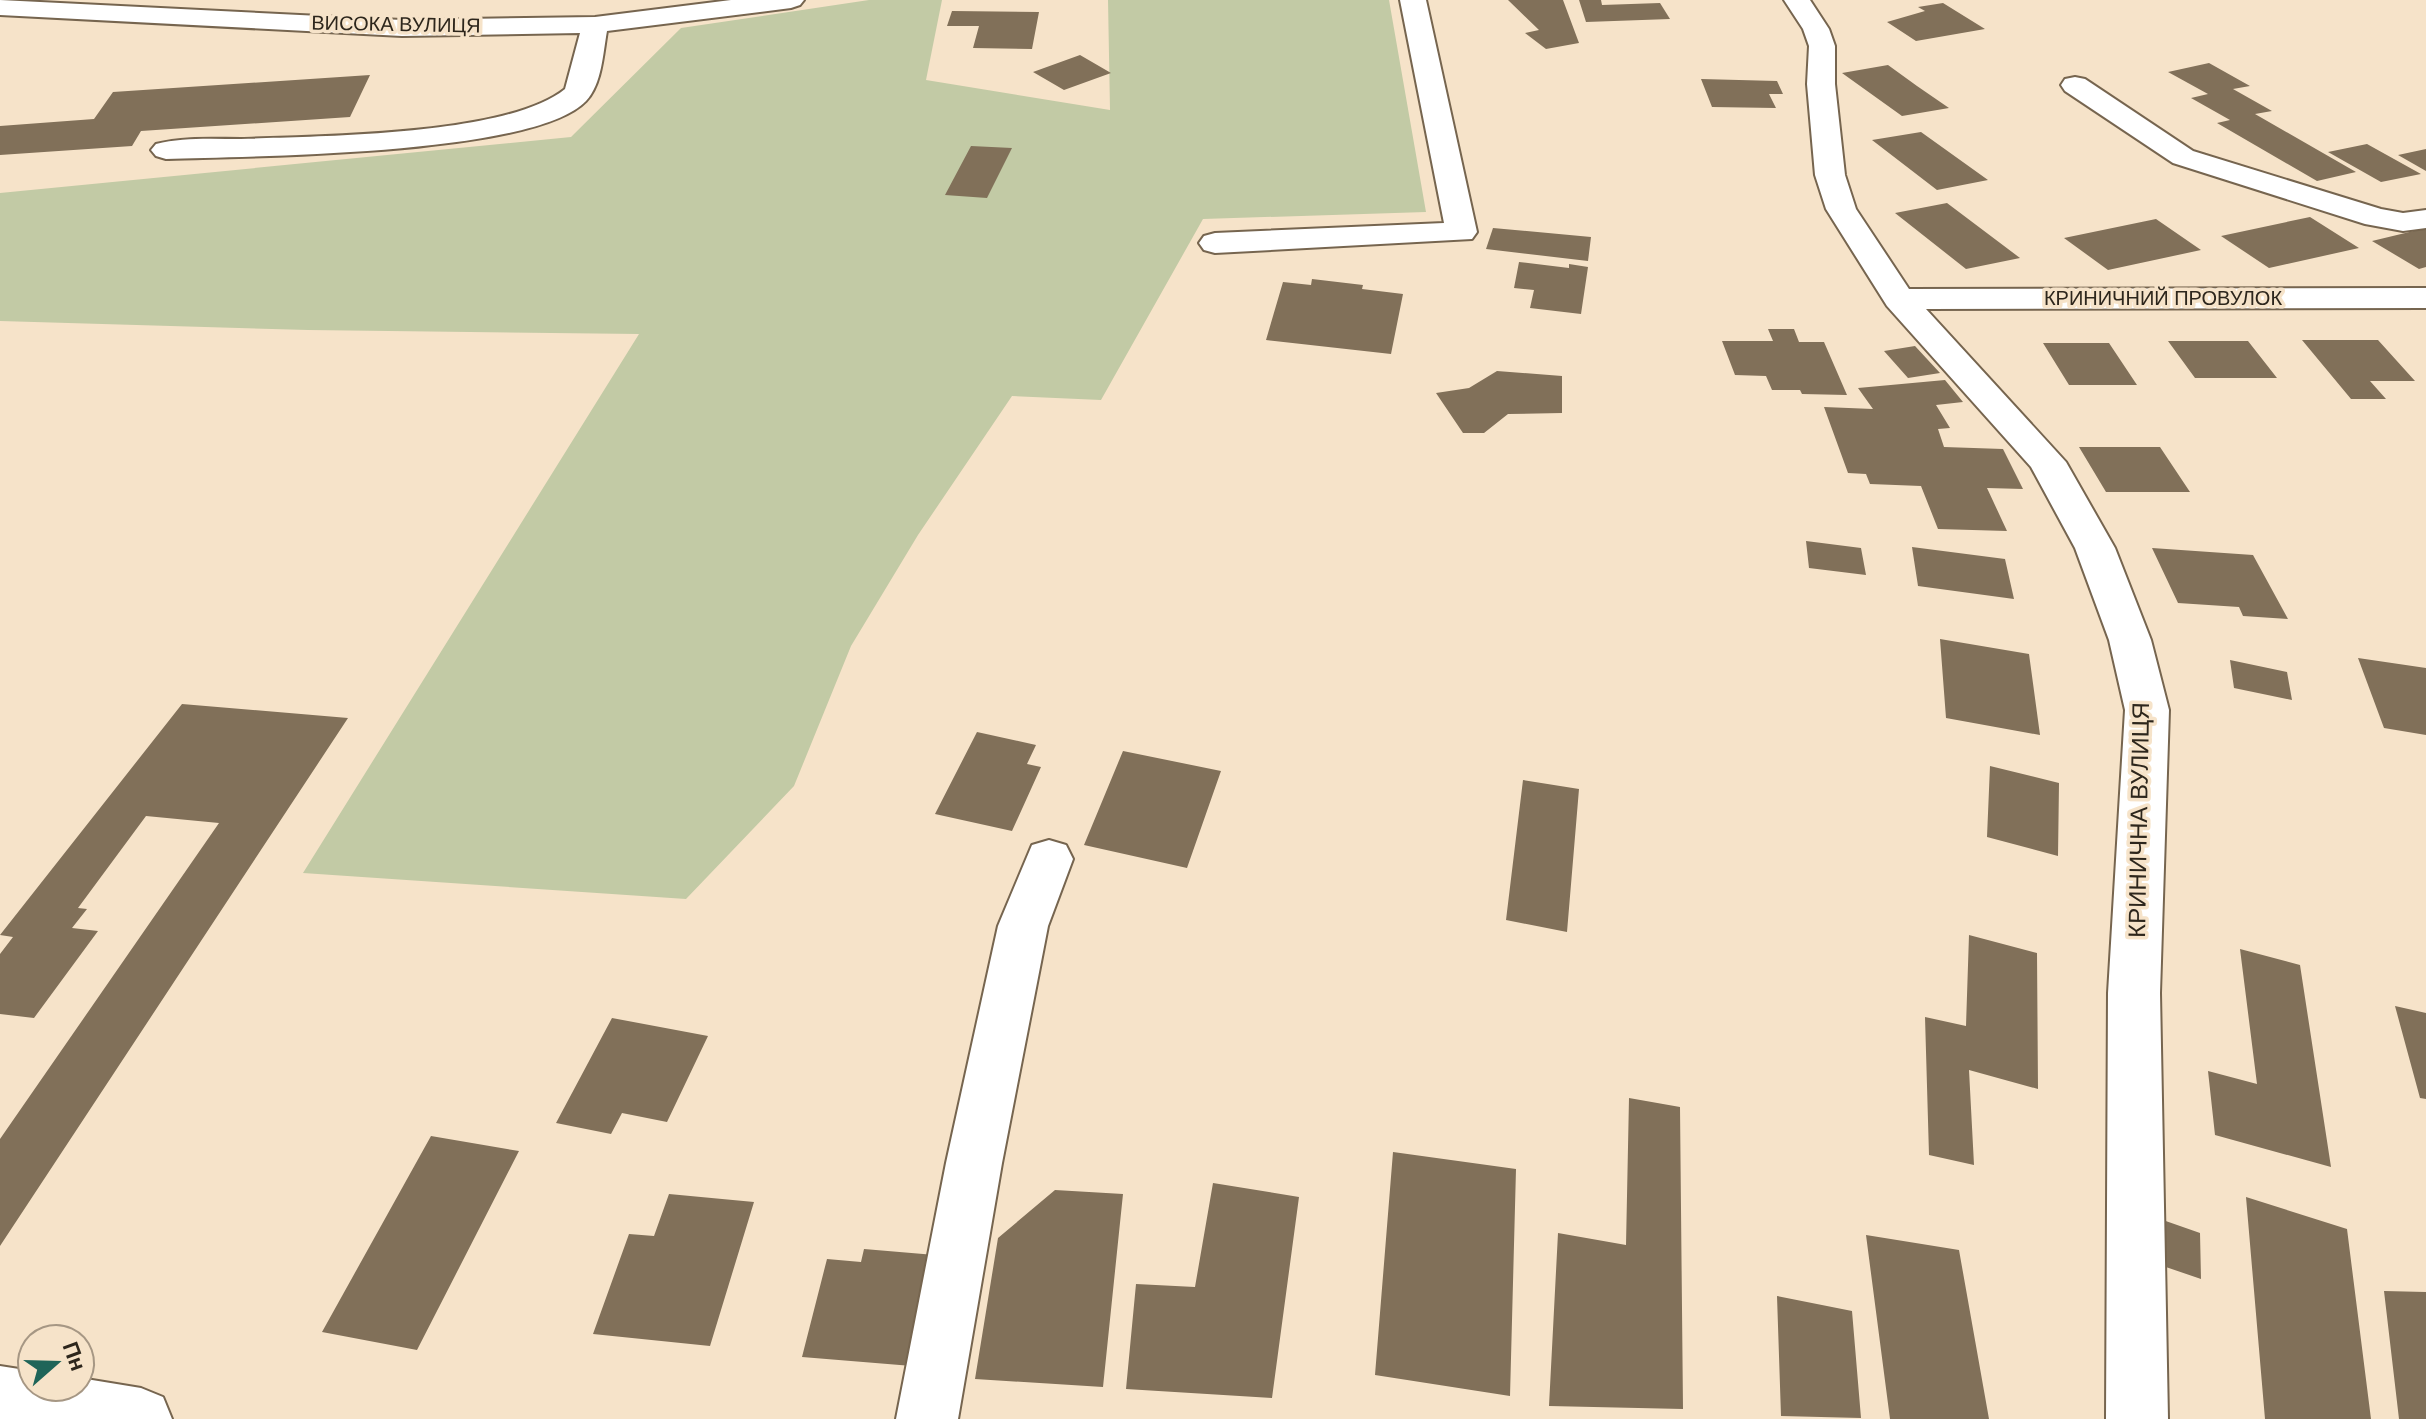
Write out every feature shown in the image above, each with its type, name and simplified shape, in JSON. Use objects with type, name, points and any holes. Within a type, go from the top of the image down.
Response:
[{"type":"street","points":[[546,26],[564,0]]},
{"type":"street","name":"ВИСОКА ВУЛИЦЯ","points":[[0,7],[402,28],[595,25],[791,0]]},
{"type":"street","points":[[1215,243],[1461,232],[1413,0]]},
{"type":"street","name":"КРИНИЧНА ВУЛИЦЯ","points":[[1797,0],[1816,29],[1822,46],[1821,84],[1830,175],[1841,209],[1899,299],[2047,462],[2095,548],[2130,640],[2147,710],[2134,993],[2137,1419]]},
{"type":"street","points":[[166,150],[430,136],[524,123],[552,112],[575,96],[588,60],[595,25]]},
{"type":"street","points":[[2075,85],[2183,157],[2376,217],[2403,222],[2426,219]]},
{"type":"street","name":"КРИНИЧНИЙ ПРОВУЛОК","points":[[1899,299],[2426,298]]},
{"type":"street","points":[[927,1419],[971,1178],[1023,926],[1049,859]]},
{"type":"street","points":[[0,1397],[141,1419]]},
{"type":"green space","points":[[869,0],[942,0],[926,80],[1110,110],[1108,0],[1389,0],[1426,212],[1203,219],[1101,400],[1012,396],[918,535],[851,646],[794,786],[686,899],[303,873],[639,334],[308,330],[0,321],[0,193],[571,137],[681,28]]},
{"type":"building","points":[[1508,0],[1563,0],[1579,43],[1546,49],[1525,33],[1539,30]]},
{"type":"building","points":[[1579,0],[1601,0],[1602,5],[1660,3],[1670,19],[1586,22]]},
{"type":"building","points":[[1943,3],[1985,29],[1916,41],[1887,22],[1925,11],[1918,7]]},
{"type":"building","points":[[952,11],[1039,12],[1032,49],[973,48],[979,26],[947,26]]},
{"type":"building","points":[[1080,55],[1111,73],[1064,90],[1033,72]]},
{"type":"building","points":[[2209,63],[2250,86],[2233,89],[2272,111],[2255,114],[2356,172],[2317,181],[2217,123],[2230,120],[2191,98],[2208,94],[2168,72]]},
{"type":"building","points":[[1888,65],[1949,108],[1902,116],[1842,73]]},
{"type":"building","points":[[370,75],[350,117],[141,131],[132,146],[0,155],[0,126],[94,119],[113,92]]},
{"type":"building","points":[[1701,79],[1777,81],[1783,94],[1769,94],[1776,108],[1712,107]]},
{"type":"building","points":[[1921,132],[1988,180],[1937,190],[1872,140]]},
{"type":"building","points":[[2367,144],[2421,174],[2381,182],[2328,152]]},
{"type":"building","points":[[971,146],[1012,148],[987,198],[945,195]]},
{"type":"building","points":[[2426,149],[2426,171],[2398,155]]},
{"type":"building","points":[[1947,203],[2020,258],[1966,269],[1895,213]]},
{"type":"building","points":[[2310,217],[2359,248],[2269,268],[2221,236]]},
{"type":"building","points":[[2156,219],[2201,250],[2108,270],[2064,238]]},
{"type":"building","points":[[1493,228],[1591,237],[1588,261],[1486,249]]},
{"type":"building","points":[[2426,228],[2426,267],[2419,269],[2372,241]]},
{"type":"building","points":[[1519,262],[1588,267],[1581,314],[1530,308],[1534,290],[1514,288]]},
{"type":"building","points":[[1312,279],[1403,294],[1391,354],[1266,340],[1283,282],[1311,285]]},
{"type":"building","points":[[1768,329],[1794,329],[1799,342],[1824,342],[1847,395],[1772,390],[1766,376],[1735,375],[1722,341],[1773,341]]},
{"type":"building","points":[[2302,340],[2378,340],[2415,381],[2370,381],[2386,399],[2351,399]]},
{"type":"building","points":[[2168,341],[2248,341],[2277,378],[2195,378]]},
{"type":"building","points":[[2043,343],[2109,343],[2137,385],[2069,385]]},
{"type":"building","points":[[1915,346],[1940,373],[1908,378],[1884,351]]},
{"type":"building","points":[[1497,371],[1562,376],[1562,413],[1508,414],[1484,433],[1463,433],[1436,393],[1469,388]]},
{"type":"building","points":[[1945,380],[1963,402],[1936,405],[1950,428],[1938,429],[1944,447],[2003,449],[2023,489],[1987,488],[2007,531],[1938,529],[1921,486],[1870,484],[1866,474],[1848,473],[1824,407],[1873,409],[1858,388]]},
{"type":"building","points":[[2079,447],[2160,447],[2190,492],[2106,492]]},
{"type":"building","points":[[1806,541],[1861,548],[1866,575],[1809,568]]},
{"type":"building","points":[[1912,547],[2005,559],[2014,599],[1918,586]]},
{"type":"building","points":[[2152,548],[2253,555],[2288,619],[2243,616],[2239,607],[2178,603]]},
{"type":"building","points":[[1940,639],[2029,654],[2040,735],[1946,718]]},
{"type":"building","points":[[2358,658],[2426,668],[2426,735],[2384,728]]},
{"type":"building","points":[[2230,660],[2287,672],[2292,700],[2234,688]]},
{"type":"building","points":[[182,704],[348,718],[0,1246],[0,1139],[219,823],[146,816],[78,908],[87,909],[72,928],[98,931],[34,1018],[0,1014],[0,954],[13,937],[0,935]]},
{"type":"building","points":[[977,732],[1036,745],[1027,764],[1041,767],[1012,831],[935,814]]},
{"type":"building","points":[[1123,751],[1221,771],[1187,868],[1084,845]]},
{"type":"building","points":[[1990,766],[2059,783],[2058,856],[1987,837]]},
{"type":"building","points":[[1523,780],[1579,789],[1567,932],[1506,920]]},
{"type":"building","points":[[1969,935],[2037,953],[2038,1089],[1969,1070],[1974,1165],[1929,1155],[1925,1017],[1966,1026]]},
{"type":"building","points":[[2240,949],[2300,965],[2331,1167],[2215,1135],[2208,1071],[2257,1084]]},
{"type":"building","points":[[2395,1006],[2426,1013],[2426,1099],[2420,1098]]},
{"type":"building","points":[[612,1018],[708,1036],[667,1122],[622,1113],[611,1134],[556,1123]]},
{"type":"building","points":[[1629,1098],[1680,1107],[1683,1409],[1549,1406],[1558,1233],[1626,1245]]},
{"type":"building","points":[[431,1136],[519,1151],[417,1350],[322,1332]]},
{"type":"building","points":[[1393,1152],[1516,1169],[1510,1396],[1375,1375]]},
{"type":"building","points":[[1213,1183],[1299,1197],[1272,1398],[1126,1389],[1136,1284],[1195,1287]]},
{"type":"building","points":[[1055,1190],[1123,1194],[1103,1387],[975,1379],[998,1238]]},
{"type":"building","points":[[669,1194],[754,1202],[710,1346],[593,1334],[629,1234],[654,1236]]},
{"type":"building","points":[[2246,1197],[2347,1229],[2371,1419],[2265,1419]]},
{"type":"building","points":[[2160,1219],[2200,1233],[2201,1279],[2160,1265]]},
{"type":"building","points":[[1866,1235],[1959,1250],[1989,1419],[1890,1419]]},
{"type":"building","points":[[864,1249],[935,1255],[912,1366],[802,1357],[827,1259],[861,1262]]},
{"type":"building","points":[[2384,1291],[2426,1292],[2426,1419],[2399,1419]]},
{"type":"building","points":[[1777,1296],[1852,1311],[1861,1418],[1781,1416]]}]
